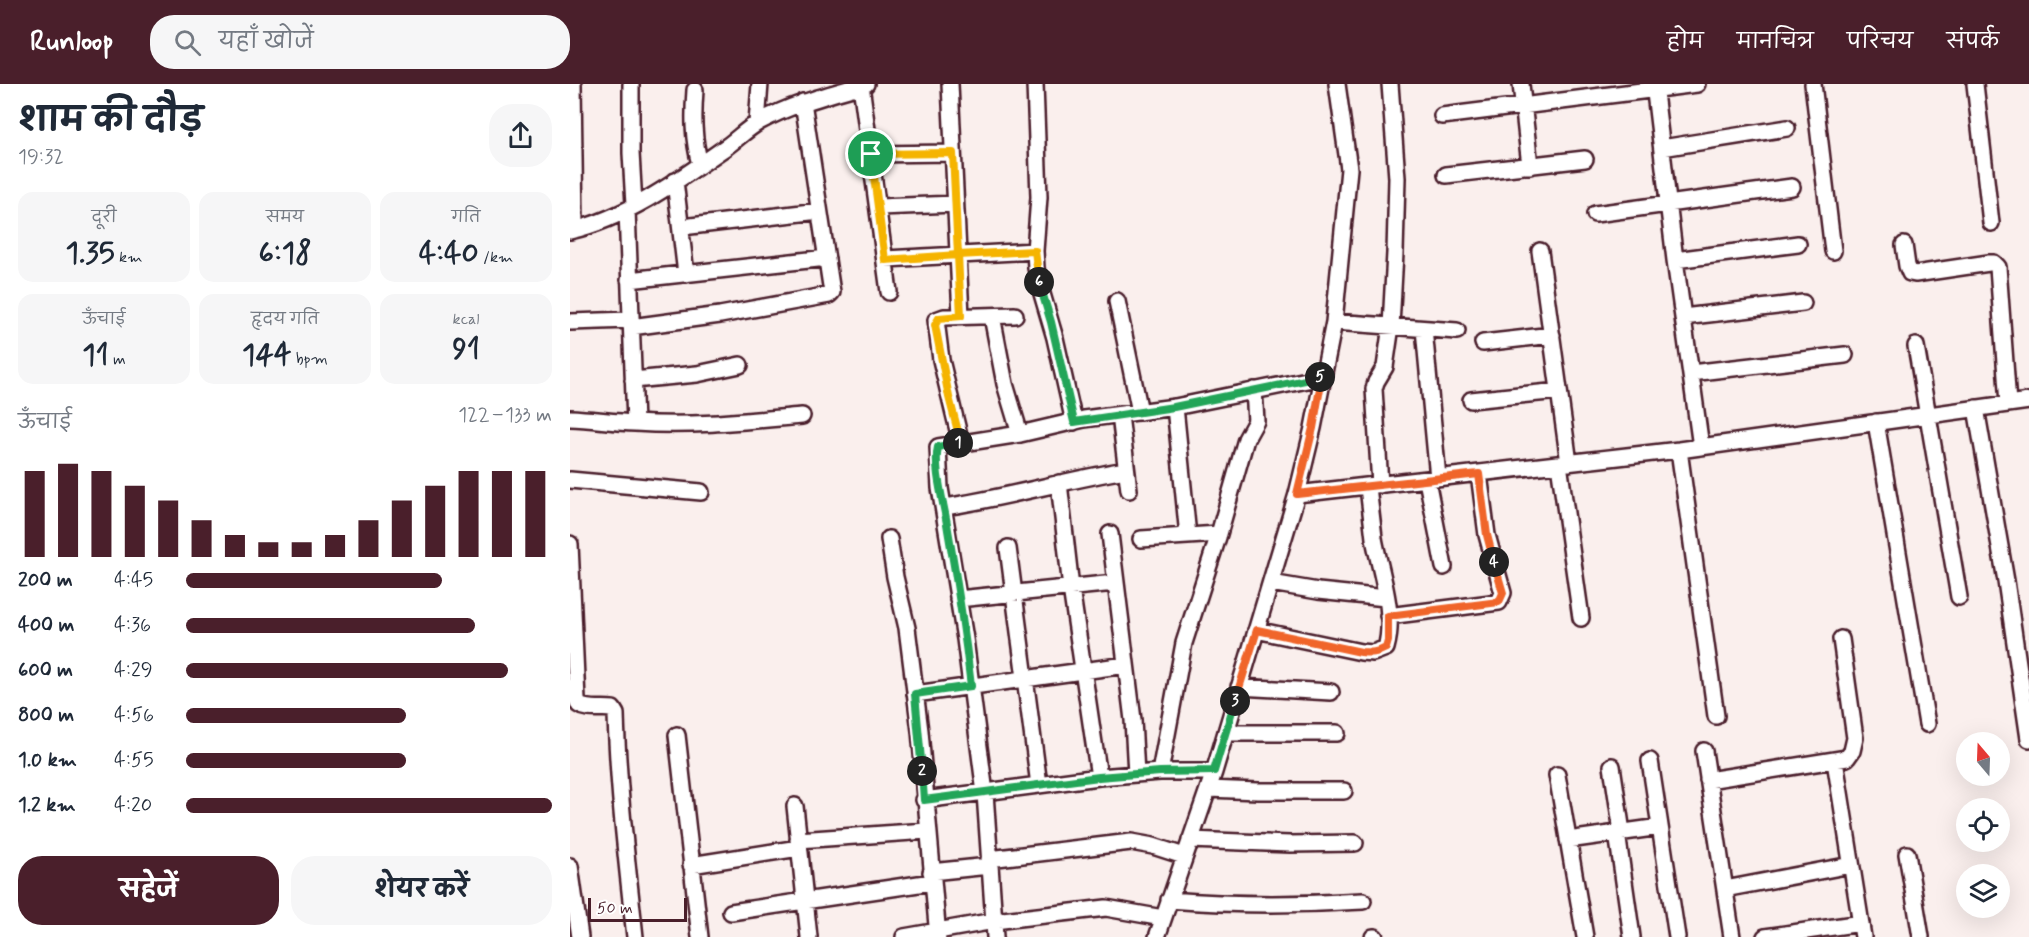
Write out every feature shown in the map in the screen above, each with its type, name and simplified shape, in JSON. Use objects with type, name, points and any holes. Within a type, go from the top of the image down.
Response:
[{"type":"street","points":[[573,84],[573,231],[630,207],[675,181],[757,123],[803,102],[863,85],[890,292]]},
{"type":"street","points":[[631,84],[629,280],[635,423]]},
{"type":"street","points":[[757,123],[760,84]]},
{"type":"street","points":[[950,84],[961,316]]},
{"type":"street","points":[[1035,84],[1039,197],[1035,251],[1040,287],[1051,322],[1074,422]]},
{"type":"street","points":[[1156,937],[1226,733],[1297,494],[1313,428],[1334,322],[1349,169],[1337,84]]},
{"type":"street","points":[[1257,630],[1372,653],[1386,648],[1388,641],[1386,598],[1374,538],[1374,389],[1385,367],[1391,326],[1398,208],[1396,144],[1390,84]]},
{"type":"street","points":[[1521,84],[1530,166]]},
{"type":"street","points":[[1442,116],[1655,87],[1697,84]]},
{"type":"street","points":[[1814,84],[1833,251]]},
{"type":"street","points":[[1975,84],[1991,223]]},
{"type":"street","points":[[1655,87],[1675,260],[1701,447]]},
{"type":"street","points":[[694,90],[693,130],[700,164]]},
{"type":"street","points":[[570,322],[631,323],[720,315],[829,296],[832,292],[803,102]]},
{"type":"street","points":[[1662,148],[1787,128]]},
{"type":"street","points":[[871,154],[953,153]]},
{"type":"street","points":[[1446,175],[1585,159]]},
{"type":"street","points":[[675,181],[686,274]]},
{"type":"street","points":[[1595,214],[1792,187]]},
{"type":"street","points":[[879,207],[955,204]]},
{"type":"street","points":[[682,226],[819,211]]},
{"type":"street","points":[[1675,260],[1798,244]]},
{"type":"street","points":[[1904,245],[1910,273],[1989,263],[1994,263],[1998,267],[2008,404]]},
{"type":"street","points":[[885,260],[1035,251]]},
{"type":"street","points":[[1540,251],[1559,391],[1564,464],[1581,618]]},
{"type":"street","points":[[629,280],[827,258]]},
{"type":"street","points":[[1117,301],[1140,412]]},
{"type":"street","points":[[1683,317],[1803,303]]},
{"type":"street","points":[[961,443],[947,388],[935,325],[939,318],[1015,315]]},
{"type":"street","points":[[992,316],[1005,384],[1020,434]]},
{"type":"street","points":[[1334,322],[1457,331]]},
{"type":"street","points":[[1424,329],[1432,479],[1444,567]]},
{"type":"street","points":[[1483,343],[1552,335]]},
{"type":"street","points":[[1916,346],[1959,597]]},
{"type":"street","points":[[1691,373],[1845,355]]},
{"type":"street","points":[[633,380],[697,374],[740,365]]},
{"type":"street","points":[[995,937],[985,793],[940,488],[937,450],[942,445],[1174,407],[1322,377]]},
{"type":"street","points":[[1160,772],[1184,643],[1246,439],[1256,421],[1254,390]]},
{"type":"street","points":[[1471,400],[1559,391]]},
{"type":"street","points":[[1297,494],[1679,450],[2029,401]]},
{"type":"street","points":[[1174,407],[1188,536]]},
{"type":"street","points":[[1976,408],[2006,581],[2029,739]]},
{"type":"street","points":[[1120,415],[1129,490]]},
{"type":"street","points":[[570,418],[635,423],[737,422],[802,416]]},
{"type":"street","points":[[1876,422],[1927,724]]},
{"type":"street","points":[[1679,450],[1716,716]]},
{"type":"street","points":[[944,507],[1003,497],[1126,470]]},
{"type":"street","points":[[1388,616],[1499,602],[1503,593],[1487,535],[1479,474]]},
{"type":"street","points":[[570,480],[701,492]]},
{"type":"street","points":[[1059,483],[1071,588],[1099,777]]},
{"type":"street","points":[[1110,534],[1133,720],[1136,774]]},
{"type":"street","points":[[1141,539],[1219,534]]},
{"type":"street","points":[[889,539],[907,628],[938,934]]},
{"type":"street","points":[[570,544],[577,699],[579,705],[584,708],[608,708],[616,714],[617,762],[623,833],[635,937]]},
{"type":"street","points":[[1008,548],[1039,785]]},
{"type":"street","points":[[958,599],[1115,583]]},
{"type":"street","points":[[1271,583],[1318,591],[1386,598]]},
{"type":"street","points":[[1708,780],[1835,761],[1846,758],[1852,752],[1855,738],[1841,639]]},
{"type":"street","points":[[915,694],[1126,665]]},
{"type":"street","points":[[1239,687],[1331,692]]},
{"type":"street","points":[[1226,733],[1336,733]]},
{"type":"street","points":[[677,735],[700,937]]},
{"type":"street","points":[[1704,751],[1732,937]]},
{"type":"street","points":[[1650,761],[1677,937]]},
{"type":"street","points":[[1765,937],[1862,930],[1835,761]]},
{"type":"street","points":[[1612,766],[1632,937]]},
{"type":"street","points":[[924,800],[1099,777],[1160,772],[1214,771]]},
{"type":"street","points":[[1557,775],[1586,937]]},
{"type":"street","points":[[1208,789],[1344,791]]},
{"type":"street","points":[[795,806],[809,937]]},
{"type":"street","points":[[1568,840],[1660,827]]},
{"type":"street","points":[[691,865],[799,844],[927,831]]},
{"type":"street","points":[[1190,840],[1290,844],[1355,843]]},
{"type":"street","points":[[731,912],[805,901],[932,877],[989,862],[1131,842],[1184,856]]},
{"type":"street","points":[[1907,854],[1921,937]]},
{"type":"street","points":[[1725,889],[1851,865]]},
{"type":"street","points":[[570,866],[580,937]]},
{"type":"street","points":[[1169,900],[1306,904],[1364,901]]},
{"type":"street","points":[[904,937],[938,934],[994,921],[1106,908],[1163,918]]},
{"type":"route","points":[[871,154],[885,260],[958,255],[961,316],[939,318],[935,325],[949,397],[961,443],[942,445],[938,447],[937,454],[940,488],[966,639],[971,686],[915,694],[920,730],[924,800],[1080,778],[1160,772],[1214,771],[1257,630],[1372,653],[1386,648],[1388,616],[1493,604],[1502,598],[1503,593],[1487,535],[1479,474],[1297,494],[1313,428],[1322,377],[1174,407],[1074,422],[1051,322],[1040,287],[1035,251],[958,255],[953,153],[871,154]]}]
